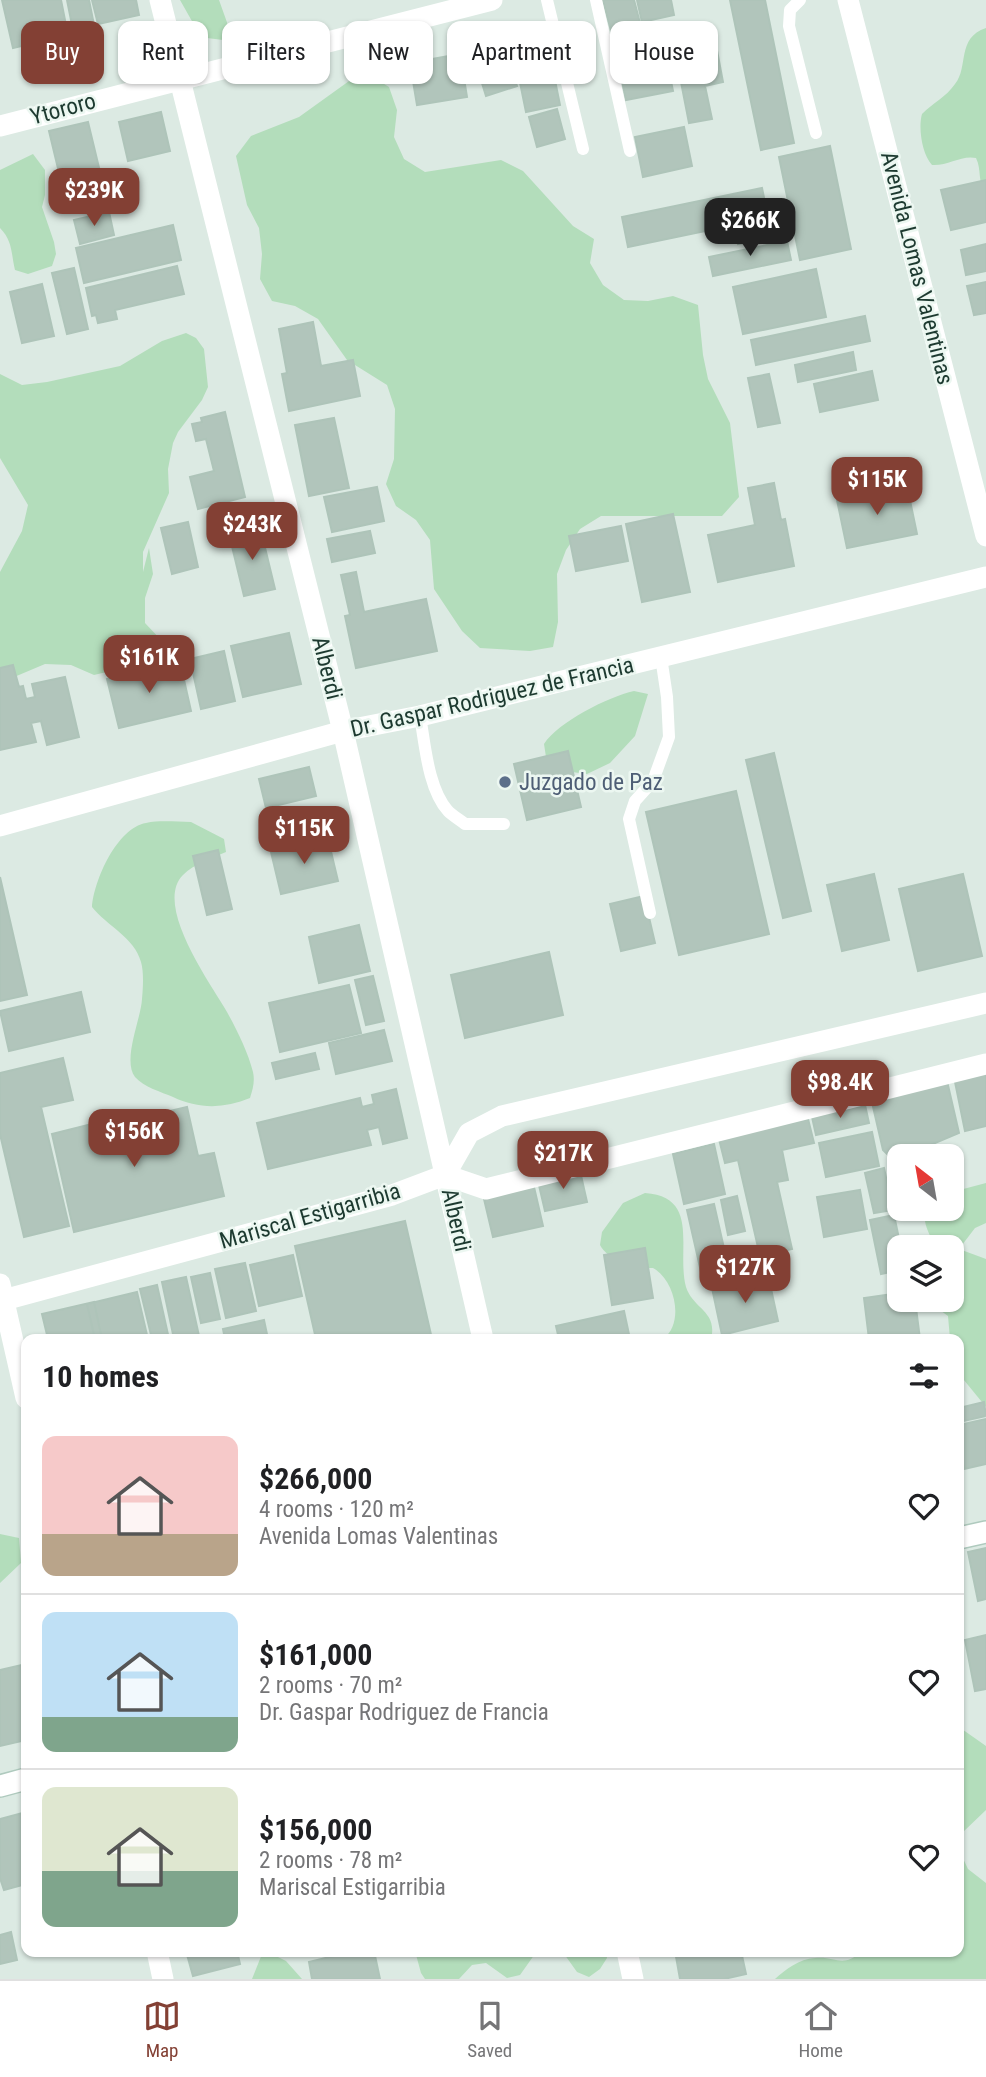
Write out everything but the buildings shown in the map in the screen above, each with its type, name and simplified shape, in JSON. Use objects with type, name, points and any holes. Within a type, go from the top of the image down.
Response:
[{"type":"street","name":"Alberdi","points":[[160,0],[165,21]]},
{"type":"street","name":"Ytororo","points":[[208,71],[492,0]]},
{"type":"street","name":"Avenida Lomas Valentinas","points":[[848,0],[986,536]]},
{"type":"street","name":"Ytororo","points":[[0,126],[157,84]]},
{"type":"street","name":"Alberdi","points":[[181,84],[344,732],[482,1334]]},
{"type":"street","name":"Dr. Gaspar Rodriguez de Francia","points":[[0,826],[344,732],[420,716],[986,576]]},
{"type":"street","points":[[986,1003],[502,1116],[469,1133],[445,1175],[486,1189],[986,1064]]},
{"type":"street","name":"Mariscal Estigarribia","points":[[1,1295],[392,1195],[445,1175]]},
{"type":"street","points":[[1,1295],[21,1377]]},
{"type":"street","points":[[964,1537],[986,1532]]},
{"type":"street","points":[[0,1786],[21,1780]]},
{"type":"street","points":[[158,1957],[163,1979]]},
{"type":"street","points":[[628,1957],[633,1979]]},
{"type":"lane","points":[[547,0],[583,149]]},
{"type":"lane","points":[[596,0],[630,150]]},
{"type":"lane","points":[[800,0],[790,10],[789,26],[816,133]]},
{"type":"lane","points":[[650,913],[629,819],[635,801],[653,780],[669,737],[661,657]]},
{"type":"lane","points":[[420,716],[427,760],[438,794],[447,810],[465,824],[504,824]]},
{"type":"green space","points":[[180,0],[219,0],[226,21],[222,21],[222,40],[208,38],[208,21],[192,21]]},
{"type":"green space","points":[[986,28],[986,193],[981,185],[976,158],[932,165],[923,148],[920,126],[922,114],[955,84],[970,39]]},
{"type":"green space","points":[[345,84],[384,84],[389,87],[397,110],[394,137],[404,159],[425,172],[501,160],[523,171],[573,226],[594,239],[590,263],[603,285],[624,300],[648,301],[673,296],[698,305],[708,379],[730,423],[739,497],[722,516],[601,516],[580,529],[566,550],[557,574],[558,622],[553,647],[530,651],[480,648],[462,631],[434,589],[430,540],[416,520],[396,506],[386,484],[394,459],[395,409],[387,385],[347,360],[318,319],[295,306],[272,301],[260,279],[262,254],[259,228],[247,205],[236,156],[251,136],[299,117]]},
{"type":"green space","points":[[33,154],[45,170],[42,207],[56,254],[52,266],[28,274],[15,270],[9,243],[0,228],[0,170]]},
{"type":"green space","points":[[186,333],[196,338],[204,349],[208,387],[173,443],[168,469],[169,493],[143,552],[143,572],[149,548],[153,574],[145,598],[145,623],[162,641],[143,659],[119,669],[94,675],[71,665],[45,664],[0,683],[0,572],[22,531],[28,505],[0,458],[0,374],[22,385],[120,366],[162,341]]},
{"type":"green space","points":[[634,691],[648,694],[635,736],[610,763],[587,774],[564,771],[546,757],[544,744],[560,727],[598,705]]},
{"type":"green space","points":[[191,822],[224,839],[226,852],[198,864],[183,875],[176,888],[175,905],[188,944],[227,1012],[254,1075],[250,1098],[221,1106],[182,1101],[148,1086],[135,1077],[130,1060],[142,999],[141,962],[138,953],[127,939],[92,907],[102,870],[126,834],[146,823]]},
{"type":"green space","points":[[986,1183],[986,1223],[975,1228],[964,1242],[964,1235],[930,1235],[926,1222],[964,1222],[964,1189]]},
{"type":"green space","points":[[645,1193],[662,1197],[674,1204],[683,1228],[686,1287],[708,1316],[712,1334],[668,1334],[674,1323],[674,1302],[672,1292],[661,1274],[653,1268],[624,1263],[604,1251],[600,1245],[602,1232],[623,1203]]},
{"type":"green space","points":[[964,1251],[986,1259],[986,1407],[964,1380],[964,1334],[950,1334],[948,1316],[942,1312],[964,1312]]},
{"type":"green space","points":[[0,1534],[19,1538],[21,1563],[0,1583]]},
{"type":"green space","points":[[964,1731],[986,1746],[986,1810],[964,1831]]},
{"type":"green space","points":[[964,1861],[968,1869],[986,1883],[986,1979],[775,1979],[804,1960],[964,1957]]},
{"type":"green space","points":[[261,1957],[278,1957],[286,1961],[302,1979],[252,1979]]},
{"type":"green space","points":[[417,1957],[533,1957],[520,1975],[507,1978],[486,1963],[472,1965],[459,1979],[425,1979]]},
{"type":"green space","points":[[566,1957],[607,1957],[600,1969],[589,1977],[577,1972]]},
{"type":"place","name":"Juzgado de Paz","points":[[505,782]]}]
